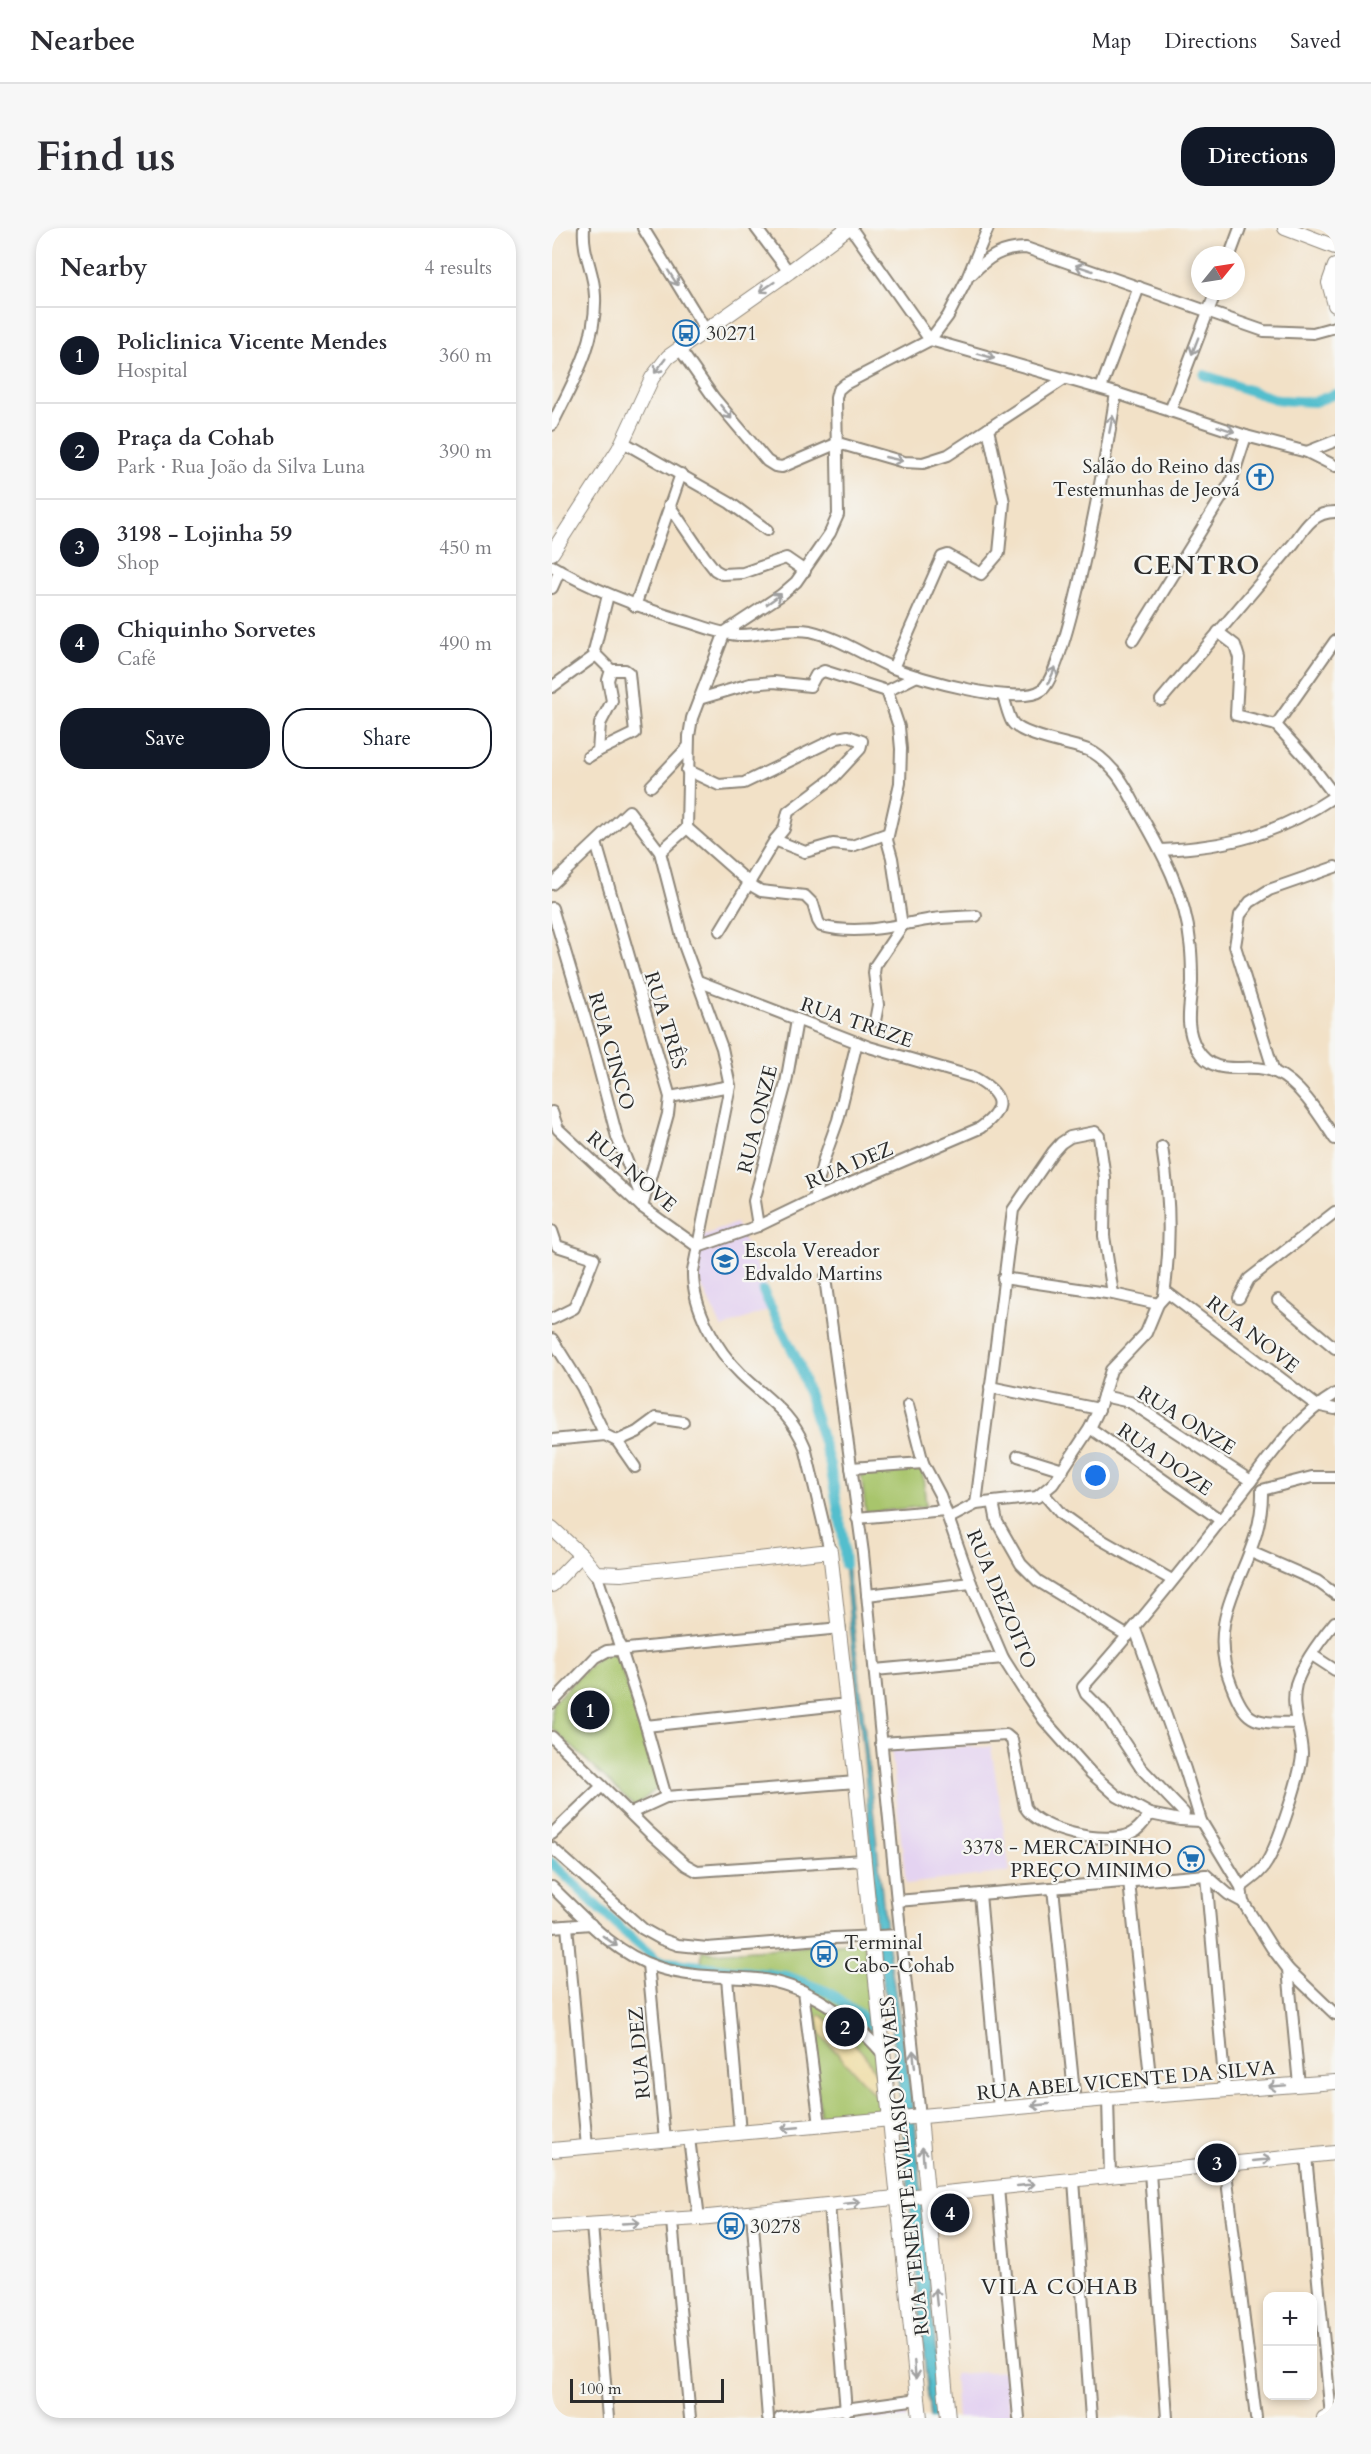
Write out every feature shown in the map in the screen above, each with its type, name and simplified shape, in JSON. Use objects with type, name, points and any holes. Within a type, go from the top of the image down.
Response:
[{"type":"street","points":[[552,425],[584,357],[595,319],[592,272],[583,245],[584,228]]},
{"type":"street","points":[[657,228],[644,230],[705,329]]},
{"type":"street","points":[[756,228],[789,272]]},
{"type":"street","points":[[552,553],[623,442],[658,368],[679,348],[849,228],[930,340],[1101,388],[1246,436],[1307,452],[1335,466]]},
{"type":"street","points":[[975,916],[934,919],[902,926],[848,931],[821,926],[813,904],[805,896],[761,891],[749,884],[687,828],[687,770],[692,718],[725,632],[781,595],[806,571],[830,533],[838,515],[836,398],[838,390],[845,384],[930,340],[948,316],[966,281],[988,228]]},
{"type":"street","points":[[1233,246],[1240,228]]},
{"type":"street","points":[[1285,228],[1335,247]]},
{"type":"street","points":[[966,281],[985,260],[1010,250],[1026,248],[1264,331],[1279,334],[1313,333],[1335,327]]},
{"type":"street","points":[[1335,266],[1329,283],[1335,305]]},
{"type":"street","points":[[1101,388],[1139,287]]},
{"type":"street","points":[[1170,411],[1212,300]]},
{"type":"street","points":[[679,348],[721,407],[767,461],[775,466],[782,466],[838,443],[904,462],[923,463],[948,455],[1064,378]]},
{"type":"street","points":[[552,588],[556,568],[635,606],[725,632],[738,635],[808,631],[841,642],[893,668],[917,676],[1003,696],[1031,696],[1041,691],[1053,675],[1069,624],[1116,393]]},
{"type":"street","points":[[893,668],[942,557],[948,555],[981,574],[999,553],[1004,502],[988,429]]},
{"type":"street","points":[[1133,640],[1231,482],[1246,436]]},
{"type":"street","points":[[1307,452],[1335,441]]},
{"type":"street","points":[[623,442],[730,503],[767,530]]},
{"type":"street","points":[[635,606],[681,474]]},
{"type":"street","points":[[669,504],[704,556],[715,570],[722,574],[743,573],[786,558],[806,571]]},
{"type":"street","points":[[1161,700],[1294,543],[1308,523],[1322,513],[1335,512]]},
{"type":"street","points":[[608,595],[594,651],[611,670],[625,670],[629,673],[634,733],[593,754],[600,724],[612,701],[608,680],[611,670]]},
{"type":"street","points":[[1161,850],[1204,848],[1271,831],[1307,815],[1335,796],[1306,758],[1276,725],[1236,715],[1239,658],[1235,645],[1218,632]]},
{"type":"street","points":[[1276,725],[1335,642]]},
{"type":"street","points":[[552,687],[596,655]]},
{"type":"street","points":[[699,699],[750,684],[774,682],[810,686],[816,675],[824,671],[887,691],[917,676]]},
{"type":"street","points":[[875,1021],[878,1005],[875,966],[902,926],[886,834],[897,801],[901,749],[899,727],[887,691]]},
{"type":"street","points":[[1003,696],[1012,721],[1019,728],[1053,741],[1087,750],[1115,771],[1161,850],[1178,889],[1190,940],[1192,982],[1188,1020],[1191,1036],[1197,1049],[1206,1061],[1216,1067],[1254,1067],[1274,1072],[1287,1079],[1304,1096],[1335,1139]]},
{"type":"street","points":[[687,770],[719,785],[744,783],[837,738],[848,736],[862,741],[860,749],[833,778],[788,812],[784,829],[720,931]]},
{"type":"street","points":[[651,786],[688,747]]},
{"type":"street","points":[[552,884],[629,811],[660,852],[684,945],[722,1048],[730,1086],[693,1282],[696,1299],[723,1352],[740,1374],[778,1406],[799,1431],[805,1447],[830,1551],[873,1936],[884,2056],[896,2119],[920,2418]]},
{"type":"street","points":[[660,852],[687,828]]},
{"type":"street","points":[[775,840],[805,852],[833,844],[852,846],[886,834]]},
{"type":"street","name":"RUA TRÊS","points":[[596,843],[670,1096],[668,1114],[642,1204]]},
{"type":"street","points":[[1274,1072],[1235,946],[1240,915],[1250,902],[1269,890],[1335,867]]},
{"type":"street","name":"RUA CINCO","points":[[552,908],[591,1038],[617,1137],[642,1204]]},
{"type":"street","name":"RUA TREZE","points":[[698,981],[857,1042],[973,1077],[987,1085],[996,1093],[998,1099]]},
{"type":"street","name":"RUA ONZE","points":[[758,1226],[754,1202],[786,1083],[797,1020]]},
{"type":"street","points":[[814,1199],[824,1159],[838,1120],[857,1042]]},
{"type":"street","points":[[670,1096],[730,1086]]},
{"type":"street","name":"RUA DEZ","points":[[698,1247],[758,1226],[814,1199],[980,1128],[996,1115],[998,1099]]},
{"type":"street","name":"RUA NOVE","points":[[552,1112],[555,1130],[642,1204],[698,1247]]},
{"type":"street","points":[[976,1504],[1011,1220],[1018,1200],[1061,1143],[1070,1137],[1095,1132],[1099,1136],[1105,1178],[1104,1236],[1113,1294]]},
{"type":"street","points":[[857,1518],[947,1514],[976,1504],[1037,1497],[1053,1484],[1099,1409],[1111,1370],[1146,1333],[1163,1298],[1169,1256],[1167,1175],[1162,1147]]},
{"type":"street","points":[[1239,1298],[1250,1279],[1335,1212]]},
{"type":"street","points":[[552,1231],[557,1246],[594,1258],[574,1308],[552,1319]]},
{"type":"street","name":"RUA TENENTE EVILASIO NOVAES","points":[[825,1278],[863,1552],[948,2418]]},
{"type":"street","name":"RUA NOVE","points":[[1004,1278],[1113,1294],[1163,1298],[1316,1405]]},
{"type":"street","points":[[1278,1300],[1335,1348]]},
{"type":"street","points":[[552,1339],[582,1387],[605,1435]]},
{"type":"street","points":[[990,1387],[1099,1409]]},
{"type":"street","points":[[1184,1813],[1141,1768],[1104,1712],[1086,1694],[1083,1687],[1132,1632],[1273,1450],[1316,1405],[1335,1394]]},
{"type":"street","name":"RUA ONZE","points":[[1102,1396],[1130,1402],[1262,1490]]},
{"type":"street","name":"RUA DEZOITO","points":[[908,1405],[923,1462],[940,1495],[971,1583],[1003,1658],[1044,1720],[1091,1773],[1117,1796],[1150,1814],[1180,1820],[1201,1821]]},
{"type":"street","points":[[1316,1405],[1335,1409]]},
{"type":"street","points":[[617,1441],[637,1432],[656,1418],[683,1422]]},
{"type":"street","name":"RUA DOZE","points":[[1089,1428],[1219,1519]]},
{"type":"street","points":[[552,1440],[605,1435],[617,1441],[635,1467]]},
{"type":"street","points":[[1018,1456],[1063,1470]]},
{"type":"street","points":[[851,1468],[923,1462]]},
{"type":"street","points":[[1297,1723],[1260,1722],[1247,1715],[1238,1701],[1224,1666],[1221,1643],[1224,1617],[1251,1552],[1260,1523],[1262,1490],[1312,1477],[1335,1477]]},
{"type":"street","points":[[1043,1493],[1061,1514],[1079,1527],[1172,1580]]},
{"type":"street","points":[[993,1502],[997,1522],[1021,1564],[1038,1581],[1132,1632],[1185,1770],[1201,1821],[1241,1887],[1243,1902],[1260,1931],[1288,1969],[1335,2014]]},
{"type":"street","points":[[552,1528],[581,1555],[596,1573],[646,1725],[666,1797]]},
{"type":"street","points":[[596,1573],[621,1574],[830,1551]]},
{"type":"street","points":[[1251,1552],[1317,1581],[1335,1594]]},
{"type":"street","points":[[552,1585],[581,1555]]},
{"type":"street","points":[[867,1595],[971,1583]]},
{"type":"street","points":[[1241,1887],[1260,1873],[1271,1854],[1301,1771],[1302,1752],[1294,1706],[1296,1686],[1312,1655],[1335,1622]]},
{"type":"street","points":[[552,1703],[596,1657],[607,1651],[840,1628]]},
{"type":"street","points":[[1312,1655],[1335,1670]]},
{"type":"street","points":[[875,1670],[1003,1658]]},
{"type":"street","points":[[646,1725],[848,1704]]},
{"type":"street","points":[[881,1743],[1006,1735],[1012,1740],[1025,1807],[1032,1816],[1064,1832],[1114,1838],[1136,1830],[1150,1814]]},
{"type":"street","points":[[552,1737],[648,1832],[686,1865],[698,1871],[863,1860]]},
{"type":"street","points":[[631,1813],[666,1797],[856,1782]]},
{"type":"street","points":[[552,1834],[602,1786]]},
{"type":"street","points":[[552,1848],[643,1929],[678,1945],[707,1948],[900,1935]]},
{"type":"street","points":[[897,1901],[1206,1875],[1228,1894],[1243,1902]]},
{"type":"street","points":[[1206,1875],[1226,2090]]},
{"type":"street","points":[[1129,1882],[1152,2095]]},
{"type":"street","points":[[552,1887],[613,1943],[648,1964],[687,1975],[772,1981],[803,1991],[847,2019],[884,2056]]},
{"type":"street","points":[[1053,1888],[1075,2102]]},
{"type":"street","points":[[980,1894],[999,2109]]},
{"type":"street","points":[[552,1927],[591,1924]]},
{"type":"street","points":[[567,1926],[587,2147]]},
{"type":"street","name":"RUA DEZ","points":[[648,1964],[665,2140]]},
{"type":"street","points":[[1288,1969],[1299,2085]]},
{"type":"street","points":[[727,1978],[740,2133]]},
{"type":"street","points":[[803,1991],[820,2125]]},
{"type":"street","name":"RUA ABEL VICENTE DA SILVA","points":[[552,2150],[1152,2095],[1335,2082]]},
{"type":"street","points":[[1108,2099],[1110,2176]]},
{"type":"street","points":[[688,2138],[699,2218]]},
{"type":"street","points":[[552,2227],[699,2218],[1335,2153]]},
{"type":"street","points":[[1306,2156],[1330,2416]]},
{"type":"street","points":[[1225,2164],[1256,2418]]},
{"type":"street","points":[[1150,2172],[1167,2418]]},
{"type":"street","points":[[1074,2180],[1091,2418]]},
{"type":"street","points":[[998,2188],[1019,2418]]},
{"type":"street","points":[[830,2205],[846,2410]]},
{"type":"street","points":[[752,2212],[768,2418]]},
{"type":"street","points":[[672,2220],[690,2418]]},
{"type":"street","points":[[592,2224],[608,2418]]},
{"type":"street","points":[[780,2418],[918,2399]]},
{"type":"shaded area","name":"Escola Vereador Edvaldo Martins","points":[[736,1223],[775,1307],[722,1328],[700,1283],[692,1240]]},
{"type":"shaded area","points":[[891,1747],[991,1747],[1010,1872],[906,1884]]},
{"type":"shaded area","points":[[1006,2371],[1010,2418],[957,2418],[954,2374]]},
{"type":"shaded area","points":[[906,2409],[907,2418],[836,2418]]},
{"type":"green space","points":[[922,1466],[926,1506],[866,1513],[861,1473]]},
{"type":"green space","points":[[604,1651],[617,1655],[659,1787],[635,1806],[552,1728],[552,1704]]},
{"type":"green space","points":[[864,1942],[881,2045],[889,2112],[821,2123],[807,1989],[768,1969],[701,1970],[702,1950],[712,1953]]},
{"type":"sand","points":[[820,2014],[861,2050],[878,2080],[880,2101],[821,2035],[818,2018]]},
{"type":"water","points":[[843,1553],[846,1553],[887,1941],[914,2111],[942,2418],[930,2418],[899,2088],[889,2009],[877,1943],[865,1768]]},
{"type":"waterway","points":[[1204,375],[1278,400],[1314,402],[1335,394]]},
{"type":"waterway","points":[[763,1291],[800,1366],[830,1465],[843,1537],[845,1565]]},
{"type":"waterway","points":[[552,1863],[658,1961],[787,1976],[828,1992],[860,2014],[874,2031]]},
{"type":"place","name":"30271","points":[[686,333]]},
{"type":"place","name":"Salão do Reino das Testemunhas de Jeová","points":[[1260,477]]},
{"type":"place","name":"Escola Vereador Edvaldo Martins","points":[[725,1261]]},
{"type":"place","name":"Policlinica Vicente Mendes","points":[[590,1710]]},
{"type":"place","name":"3378 - MERCADINHO PREÇO MINIMO","points":[[1191,1859]]},
{"type":"place","name":"Terminal Cabo-Cohab","points":[[824,1954]]},
{"type":"place","name":"Praça da Cohab","points":[[845,2027]]},
{"type":"place","name":"3198 - Lojinha 59","points":[[1217,2163]]},
{"type":"place","name":"Chiquinho Sorvetes","points":[[950,2213]]},
{"type":"place","name":"30278","points":[[731,2226]]},
{"type":"district","name":"CENTRO","points":[[1197,565]]},
{"type":"district","name":"VILA COHAB","points":[[1060,2286]]}]
